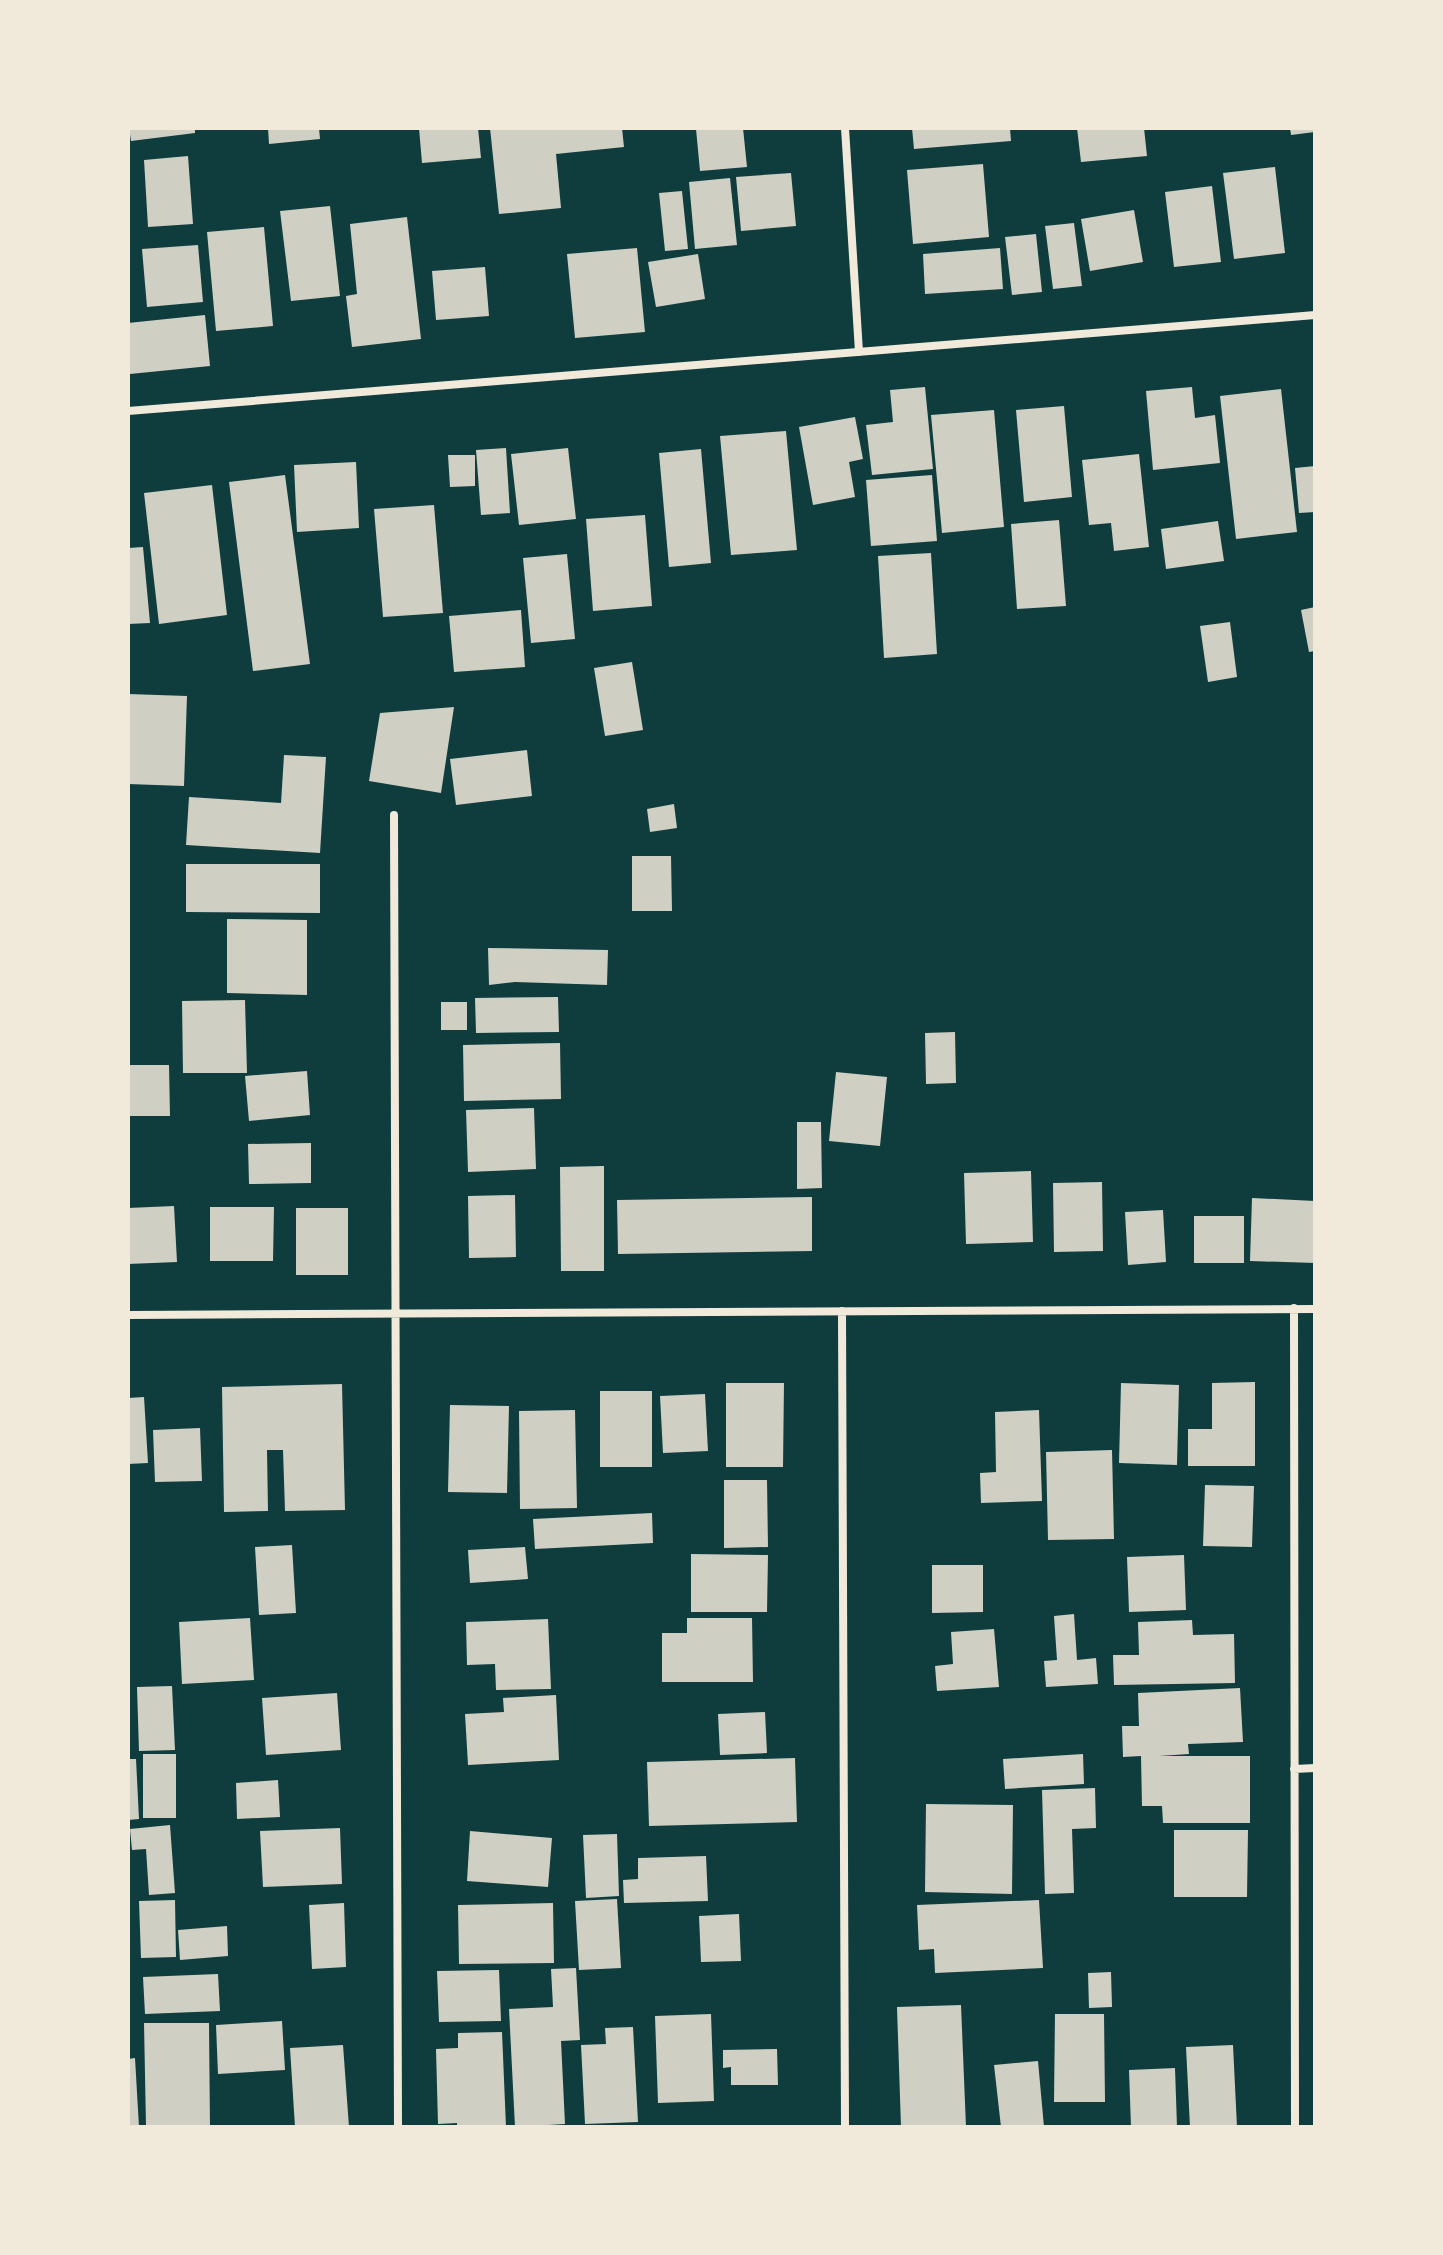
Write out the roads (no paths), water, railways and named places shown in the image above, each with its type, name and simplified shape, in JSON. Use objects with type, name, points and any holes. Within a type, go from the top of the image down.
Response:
[{"type":"street","points":[[845,128],[859,352]]},
{"type":"street","points":[[128,411],[1315,315]]},
{"type":"street","points":[[394,815],[398,2127]]},
{"type":"street","points":[[1294,1308],[1295,2127]]},
{"type":"street","points":[[128,1315],[1315,1309]]},
{"type":"street","points":[[842,1311],[845,2127]]},
{"type":"street","points":[[1294,1769],[1315,1768]]}]
